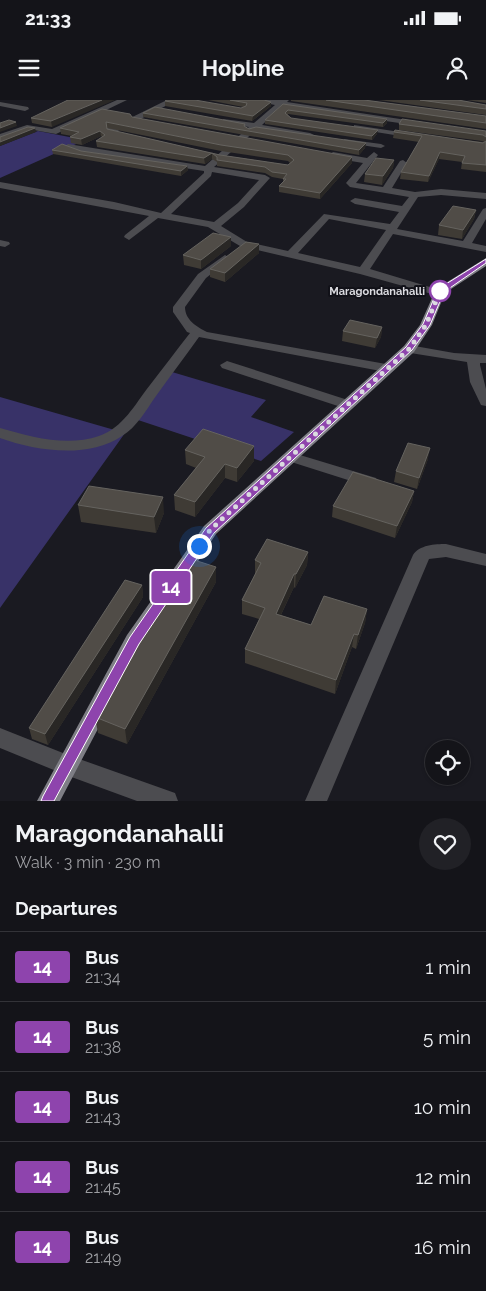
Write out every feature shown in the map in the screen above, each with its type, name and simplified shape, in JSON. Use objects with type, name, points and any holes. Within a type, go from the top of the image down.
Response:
[{"type":"main road","points":[[48,801],[134,641],[210,530],[409,349],[426,325],[439,294],[448,284],[486,262]]},
{"type":"street","points":[[2,136],[26,124],[53,132],[123,100]]},
{"type":"street","points":[[129,135],[107,131],[172,100]]},
{"type":"street","points":[[254,100],[283,102],[351,117],[425,137]]},
{"type":"street","points":[[130,237],[160,216],[208,174],[208,170],[222,156],[244,140],[254,126],[283,102]]},
{"type":"street","points":[[0,104],[25,109]]},
{"type":"street","points":[[156,108],[174,111]]},
{"type":"street","points":[[351,117],[429,125]]},
{"type":"street","points":[[135,119],[154,123]]},
{"type":"street","points":[[219,119],[323,137]]},
{"type":"street","points":[[230,138],[244,140]]},
{"type":"street","points":[[342,140],[384,143],[351,183],[357,186],[415,195],[441,192],[486,196]]},
{"type":"street","points":[[82,150],[94,143]]},
{"type":"street","points":[[68,147],[262,178],[241,205],[214,226]]},
{"type":"street","points":[[121,156],[132,148]]},
{"type":"street","points":[[323,153],[369,161]]},
{"type":"street","points":[[158,162],[169,154]]},
{"type":"street","points":[[386,190],[403,163]]},
{"type":"street","points":[[2,187],[114,204],[160,216],[214,226],[244,244],[363,271],[439,294]]},
{"type":"street","points":[[363,271],[415,195]]},
{"type":"street","points":[[355,201],[406,210]]},
{"type":"street","points":[[466,245],[486,211]]},
{"type":"street","points":[[290,255],[327,216],[486,249]]},
{"type":"street","points":[[244,244],[202,276],[179,307],[178,312],[191,329],[197,332],[386,368]]},
{"type":"street","points":[[0,433],[39,444],[61,445],[93,442],[115,435],[130,422],[197,332]]},
{"type":"street","points":[[409,349],[480,359],[473,373],[476,385],[486,402]]},
{"type":"street","points":[[228,366],[349,405]]},
{"type":"street","points":[[290,457],[384,486]]},
{"type":"street","points":[[316,801],[422,555],[431,550],[442,549],[486,560]]},
{"type":"street","points":[[0,738],[66,766],[167,801]]},
{"type":"shaded area","points":[[38,131],[85,140],[0,178],[0,146]]},
{"type":"shaded area","points":[[172,372],[266,400],[251,417],[294,432],[261,461],[135,419]]},
{"type":"shaded area","points":[[0,397],[125,433],[0,608]]},
{"type":"building","points":[[68,100],[102,100],[51,121],[31,118]]},
{"type":"building","points":[[195,100],[241,108],[246,106],[247,103],[230,100],[264,100],[271,102],[253,116],[165,101]]},
{"type":"building","points":[[326,100],[364,100],[486,116],[486,123]]},
{"type":"building","points":[[420,100],[458,100],[486,105],[486,109]]},
{"type":"building","points":[[283,104],[387,119],[383,123],[288,110],[285,113],[291,118],[378,130],[372,136],[265,120]]},
{"type":"building","points":[[155,107],[245,124],[244,126],[249,129],[256,127],[366,143],[359,150],[143,113]]},
{"type":"building","points":[[102,109],[130,114],[132,117],[352,157],[320,193],[279,186],[286,179],[283,179],[287,174],[272,172],[265,167],[217,160],[217,157],[212,153],[204,158],[96,141],[105,135],[100,131],[81,139],[70,137],[79,132],[60,128]],"holes":[[[106,122],[221,145],[288,155],[294,160],[288,165],[220,155],[107,129]]]},
{"type":"building","points":[[402,119],[486,131],[486,137],[483,135],[399,124]]},
{"type":"building","points":[[9,120],[16,122],[0,128],[0,123]]},
{"type":"building","points":[[28,127],[35,128],[0,142],[0,137]]},
{"type":"building","points":[[395,130],[483,143],[486,141],[486,165],[462,163],[465,156],[440,152],[429,176],[401,172],[422,136],[394,132]]},
{"type":"building","points":[[62,144],[81,151],[187,166],[181,171],[52,150]]},
{"type":"building","points":[[376,158],[394,160],[383,176],[365,174]]},
{"type":"building","points":[[453,206],[476,210],[463,230],[439,225]]},
{"type":"building","points":[[213,233],[231,237],[201,260],[183,255]]},
{"type":"building","points":[[246,242],[259,244],[225,273],[210,269]]},
{"type":"building","points":[[350,320],[382,327],[377,338],[343,331]]},
{"type":"building","points":[[203,429],[254,446],[237,468],[225,464],[195,502],[174,495],[205,457],[185,450]]},
{"type":"building","points":[[408,443],[430,448],[419,478],[396,471]]},
{"type":"building","points":[[353,472],[414,491],[397,526],[333,506]]},
{"type":"building","points":[[89,486],[163,497],[154,517],[78,505]]},
{"type":"building","points":[[267,539],[308,552],[296,574],[294,574],[276,614],[311,625],[324,596],[367,609],[358,635],[354,634],[336,680],[245,649],[265,608],[242,600],[261,563],[255,560]]},
{"type":"building","points":[[191,559],[216,567],[125,729],[95,717]]},
{"type":"building","points":[[125,580],[142,585],[45,734],[29,728]]},
{"type":"bus line","name":"14","points":[[48,801],[134,641],[210,530],[409,349],[426,325],[440,290],[486,262]]},
{"type":"place","name":"Maragondanahalli","points":[[440,291]]},
{"type":"route","points":[[199,546],[210,530],[409,349],[426,325],[440,291]]}]
